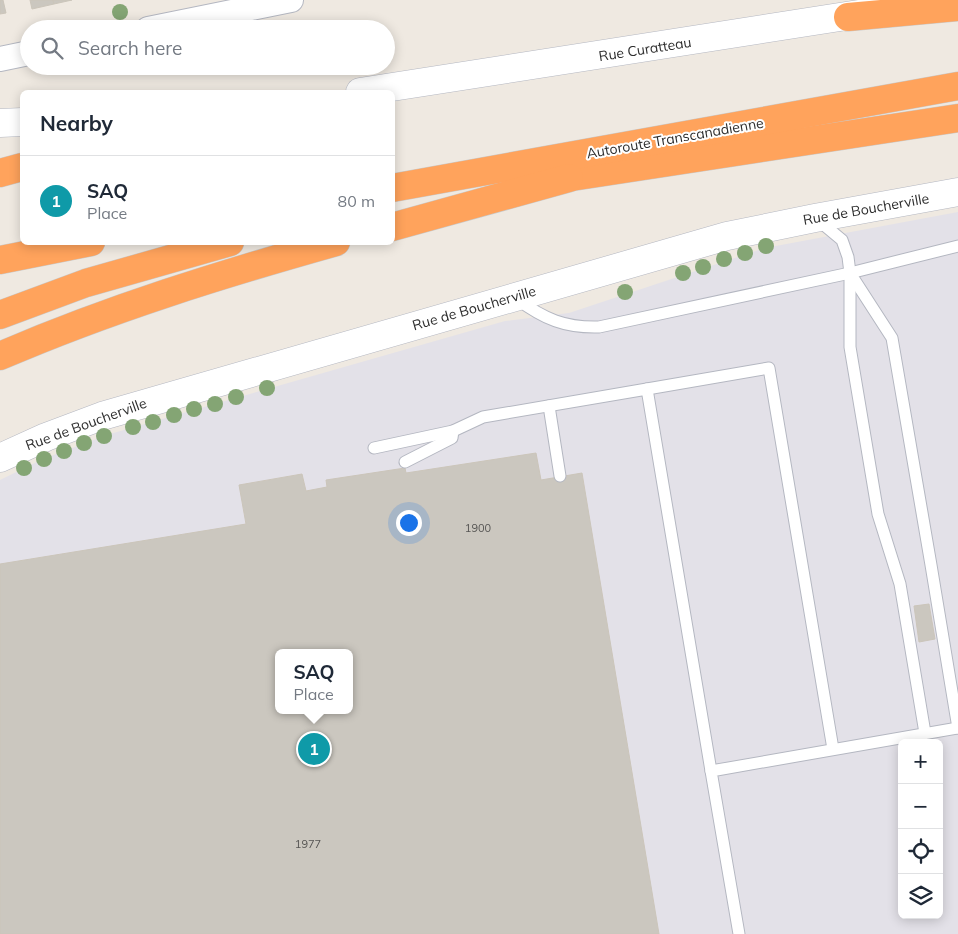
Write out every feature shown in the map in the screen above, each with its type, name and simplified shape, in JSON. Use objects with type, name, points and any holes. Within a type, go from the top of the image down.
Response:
[{"type":"highway","points":[[848,17],[958,7]]},
{"type":"highway","name":"Autoroute Transcanadienne","points":[[395,187],[958,86]]},
{"type":"highway","name":"Autoroute Transcanadienne","points":[[395,207],[584,174],[958,118]]},
{"type":"highway","points":[[0,173],[20,168]]},
{"type":"highway","points":[[395,226],[584,174]]},
{"type":"highway","points":[[0,260],[76,245]]},
{"type":"highway","points":[[0,315],[86,283],[219,245]]},
{"type":"highway","points":[[0,356],[86,322],[184,288],[326,245]]},
{"type":"main road","name":"Rue Curatteau","points":[[373,90],[848,17],[930,0]]},
{"type":"main road","points":[[0,123],[20,122]]},
{"type":"main road","name":"Rue de Boucherville","points":[[0,458],[46,437],[102,416],[708,241],[815,218],[958,192]]},
{"type":"street","points":[[177,20],[219,7],[292,0]]},
{"type":"street","points":[[0,59],[20,56]]},
{"type":"lane","points":[[815,218],[842,240],[848,257],[850,273],[850,347],[878,514],[900,584],[925,733]]},
{"type":"lane","points":[[513,297],[536,314],[556,321],[573,326],[599,327],[850,273],[958,246]]},
{"type":"lane","points":[[711,771],[958,728],[892,338],[850,273]]},
{"type":"lane","points":[[374,448],[453,431],[483,417],[769,368],[832,749]]},
{"type":"lane","points":[[647,389],[739,934]]},
{"type":"lane","points":[[549,406],[560,476]]},
{"type":"lane","points":[[405,462],[452,438],[453,431]]},
{"type":"shaded area","points":[[958,212],[958,934],[0,934],[0,480],[43,459],[110,434],[505,321],[569,313],[765,248]]},
{"type":"building","points":[[0,0],[3,0],[6,13],[0,14]]},
{"type":"building","points":[[30,0],[53,0],[54,4],[32,9]]},
{"type":"building","points":[[53,0],[72,0],[54,4]]},
{"type":"building","points":[[536,453],[541,480],[582,473],[659,934],[0,934],[0,564],[246,524],[239,485],[302,474],[306,491],[327,487],[326,480],[405,468],[406,473]]},
{"type":"building","points":[[929,604],[935,639],[919,642],[914,606]]},
{"type":"place","name":"SAQ","points":[[314,749]]}]
